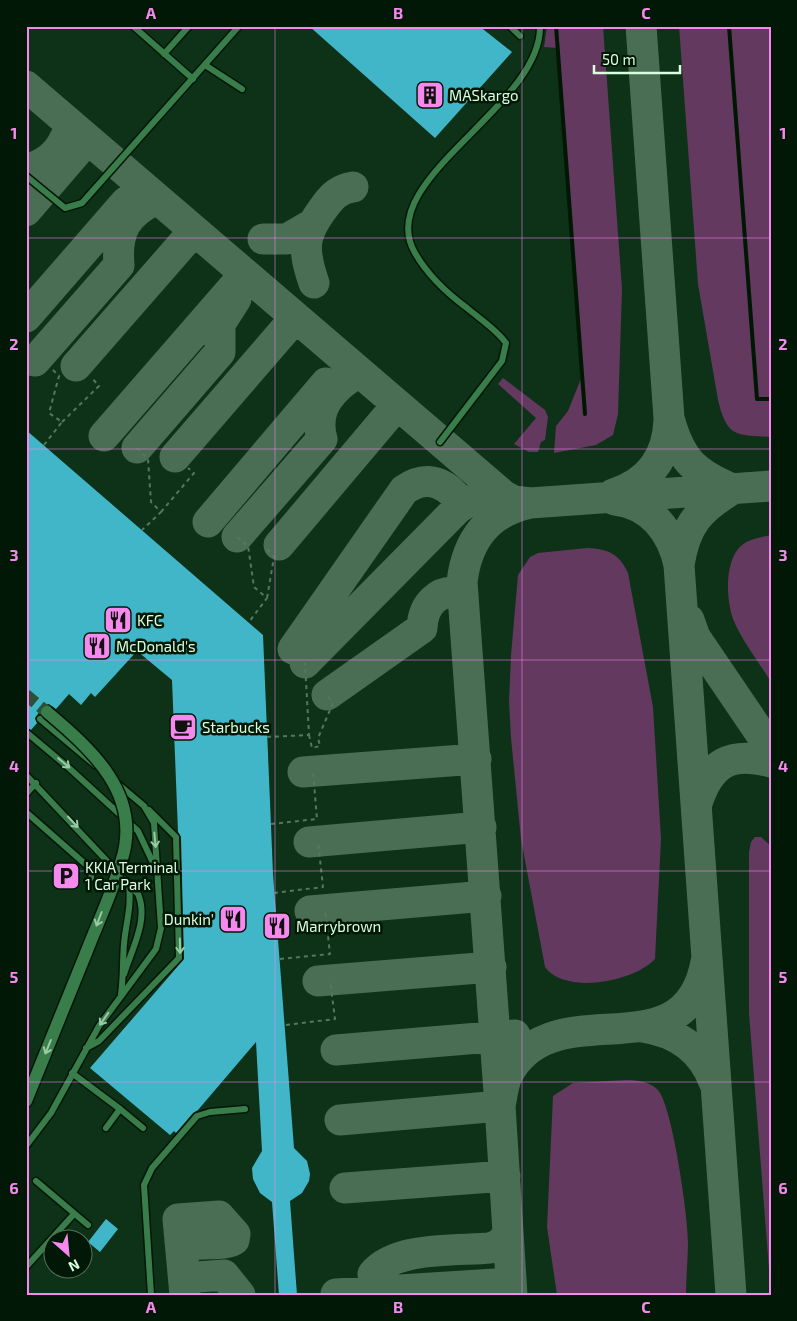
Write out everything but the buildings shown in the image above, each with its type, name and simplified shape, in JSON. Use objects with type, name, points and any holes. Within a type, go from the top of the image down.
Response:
[{"type":"street","points":[[26,1101],[123,858],[125,808],[119,792],[106,769],[68,730],[44,716]]},
{"type":"lane","points":[[133,26],[193,79]]},
{"type":"lane","points":[[164,54],[189,26]]},
{"type":"lane","points":[[26,176],[58,204],[65,208],[76,206],[116,165],[239,26]]},
{"type":"lane","points":[[510,26],[520,36]]},
{"type":"lane","points":[[440,442],[502,361],[506,343],[500,335],[464,306],[425,268],[414,253],[409,242],[409,227],[414,205],[427,180],[521,80],[534,54],[540,26]]},
{"type":"lane","points":[[205,65],[242,89]]},
{"type":"lane","points":[[44,716],[176,837],[180,958],[99,1041],[86,1048]]},
{"type":"lane","points":[[26,732],[69,768],[138,831],[157,870]]},
{"type":"lane","points":[[26,775],[36,783],[129,884],[141,900],[142,919],[124,974]]},
{"type":"lane","points":[[26,794],[36,783]]},
{"type":"lane","points":[[26,1146],[51,1113],[86,1048],[121,995],[156,949],[160,940],[161,928],[154,823],[144,806]]},
{"type":"lane","points":[[26,812],[92,870],[91,878]]},
{"type":"lane","points":[[121,995],[124,974],[125,936],[131,908],[129,884]]},
{"type":"lane","points":[[72,1073],[143,1128]]},
{"type":"lane","points":[[106,1128],[120,1109]]},
{"type":"lane","points":[[151,1295],[144,1185],[152,1168],[197,1116],[210,1112],[245,1109]]},
{"type":"lane","points":[[36,1181],[88,1226]]},
{"type":"lane","points":[[26,1268],[74,1214]]},
{"type":"path","points":[[51,368],[59,376],[49,412],[62,422]]},
{"type":"path","points":[[44,445],[62,422],[99,386],[91,377]]},
{"type":"path","points":[[137,448],[148,459],[150,502],[161,512]]},
{"type":"path","points":[[142,530],[161,512],[194,473],[188,468]]},
{"type":"path","points":[[237,537],[248,546],[254,588],[267,598]]},
{"type":"path","points":[[249,622],[267,598],[274,557],[267,549]]},
{"type":"path","points":[[305,663],[309,735],[312,748],[320,746],[318,738],[333,703],[326,695]]},
{"type":"path","points":[[267,737],[309,735]]},
{"type":"path","points":[[271,824],[317,820],[313,771]]},
{"type":"path","points":[[274,893],[323,887],[318,841]]},
{"type":"path","points":[[280,959],[330,954],[325,910]]},
{"type":"path","points":[[286,1025],[334,1019],[330,980]]},
{"type":"shaded area","points":[[547,26],[603,26],[622,289],[618,414],[613,435],[596,445],[554,453],[556,426],[568,411],[582,376],[558,48],[544,47]]},
{"type":"shaded area","points":[[679,26],[771,26],[771,437],[749,436],[734,432],[725,421],[718,400],[698,284]]},
{"type":"shaded area","points":[[503,378],[545,410],[548,417],[545,440],[541,442],[538,452],[529,452],[514,444],[536,418],[498,384]]},
{"type":"shaded area","points":[[771,535],[771,682],[733,619],[729,601],[728,580],[732,560],[742,545],[755,538]]},
{"type":"shaded area","points":[[587,548],[612,553],[621,561],[628,573],[653,707],[661,839],[655,959],[632,974],[600,982],[583,983],[568,981],[555,976],[545,967],[521,839],[509,701],[518,575],[530,557],[538,553]]},
{"type":"shaded area","points":[[755,837],[761,837],[771,846],[771,1295],[749,1013],[749,852],[751,842]]},
{"type":"shaded area","points":[[625,1080],[646,1083],[657,1089],[663,1098],[668,1115],[678,1161],[687,1228],[686,1295],[557,1295],[547,1227],[553,1096],[573,1083]]},
{"type":"waterway","points":[[556,26],[585,414]]},
{"type":"waterway","points":[[729,26],[757,399],[771,399]]},
{"type":"taxiway","points":[[641,26],[669,418],[678,444],[690,463],[708,477],[733,489]]},
{"type":"taxiway","points":[[26,86],[503,495],[514,501],[530,503]]},
{"type":"taxiway","points":[[26,170],[39,165],[54,154],[65,138]]},
{"type":"taxiway","points":[[26,211],[87,140]]},
{"type":"taxiway","points":[[314,283],[306,251],[312,225],[337,193],[353,187]]},
{"type":"taxiway","points":[[35,361],[119,265],[119,242],[125,225],[131,217],[146,204],[157,199]]},
{"type":"taxiway","points":[[26,317],[126,202]]},
{"type":"taxiway","points":[[263,239],[287,239],[311,225]]},
{"type":"taxiway","points":[[76,366],[193,232]]},
{"type":"taxiway","points":[[104,436],[244,275]]},
{"type":"taxiway","points":[[137,448],[220,352],[220,324],[236,299]]},
{"type":"taxiway","points":[[175,457],[295,318]]},
{"type":"taxiway","points":[[237,537],[322,439],[320,417],[323,408],[334,391],[359,372]]},
{"type":"taxiway","points":[[208,522],[326,383]]},
{"type":"taxiway","points":[[279,545],[397,405]]},
{"type":"taxiway","points":[[613,494],[637,483],[654,466],[661,456],[665,445],[669,419]]},
{"type":"taxiway","points":[[293,649],[404,490],[419,483],[432,482],[445,487],[457,498]]},
{"type":"taxiway","points":[[340,1120],[500,1106],[462,582],[469,553],[482,530],[502,513],[530,503],[771,486]]},
{"type":"taxiway","points":[[731,1295],[679,565],[685,539],[696,520],[711,504],[733,489]]},
{"type":"taxiway","points":[[305,663],[457,509],[479,497],[503,495]]},
{"type":"taxiway","points":[[615,500],[639,507],[658,522],[671,541],[679,565]]},
{"type":"taxiway","points":[[327,695],[422,628],[425,612],[429,605],[439,596],[446,593],[463,594]]},
{"type":"taxiway","points":[[689,620],[695,637],[771,749]]},
{"type":"taxiway","points":[[697,803],[708,778],[724,763],[744,758],[771,762]]},
{"type":"taxiway","points":[[303,772],[476,759]]},
{"type":"taxiway","points":[[309,842],[481,827]]},
{"type":"taxiway","points":[[310,911],[486,896]]},
{"type":"taxiway","points":[[512,1295],[500,1106],[507,1076],[528,1050],[554,1037],[584,1031],[646,1025],[672,1016],[693,997],[706,962]]},
{"type":"taxiway","points":[[318,981],[491,967]]},
{"type":"taxiway","points":[[642,1027],[666,1033],[687,1044],[703,1060],[714,1082]]},
{"type":"taxiway","points":[[336,1050],[515,1035]]},
{"type":"taxiway","points":[[345,1188],[505,1176]]},
{"type":"taxiway","points":[[182,1256],[192,1245],[231,1242],[234,1240],[235,1234],[219,1216],[178,1219],[185,1295]]},
{"type":"taxiway","points":[[375,1292],[373,1274],[383,1265],[396,1259],[411,1254],[444,1250],[490,1248],[502,1243],[508,1232]]},
{"type":"taxiway","points":[[184,1278],[224,1275],[240,1295]]},
{"type":"taxiway","points":[[336,1294],[511,1283]]},
{"type":"tunnel","points":[[26,695],[47,712]]},
{"type":"place","name":"MASkargo","points":[[430,95]]},
{"type":"place","name":"KFC","points":[[118,620]]},
{"type":"place","name":"McDonald's","points":[[97,646]]},
{"type":"place","name":"Starbucks","points":[[183,727]]},
{"type":"place","name":"KKIA Terminal 1 Car Park","points":[[66,876]]},
{"type":"place","name":"Dunkin'","points":[[233,919]]},
{"type":"place","name":"Marrybrown","points":[[277,926]]}]
